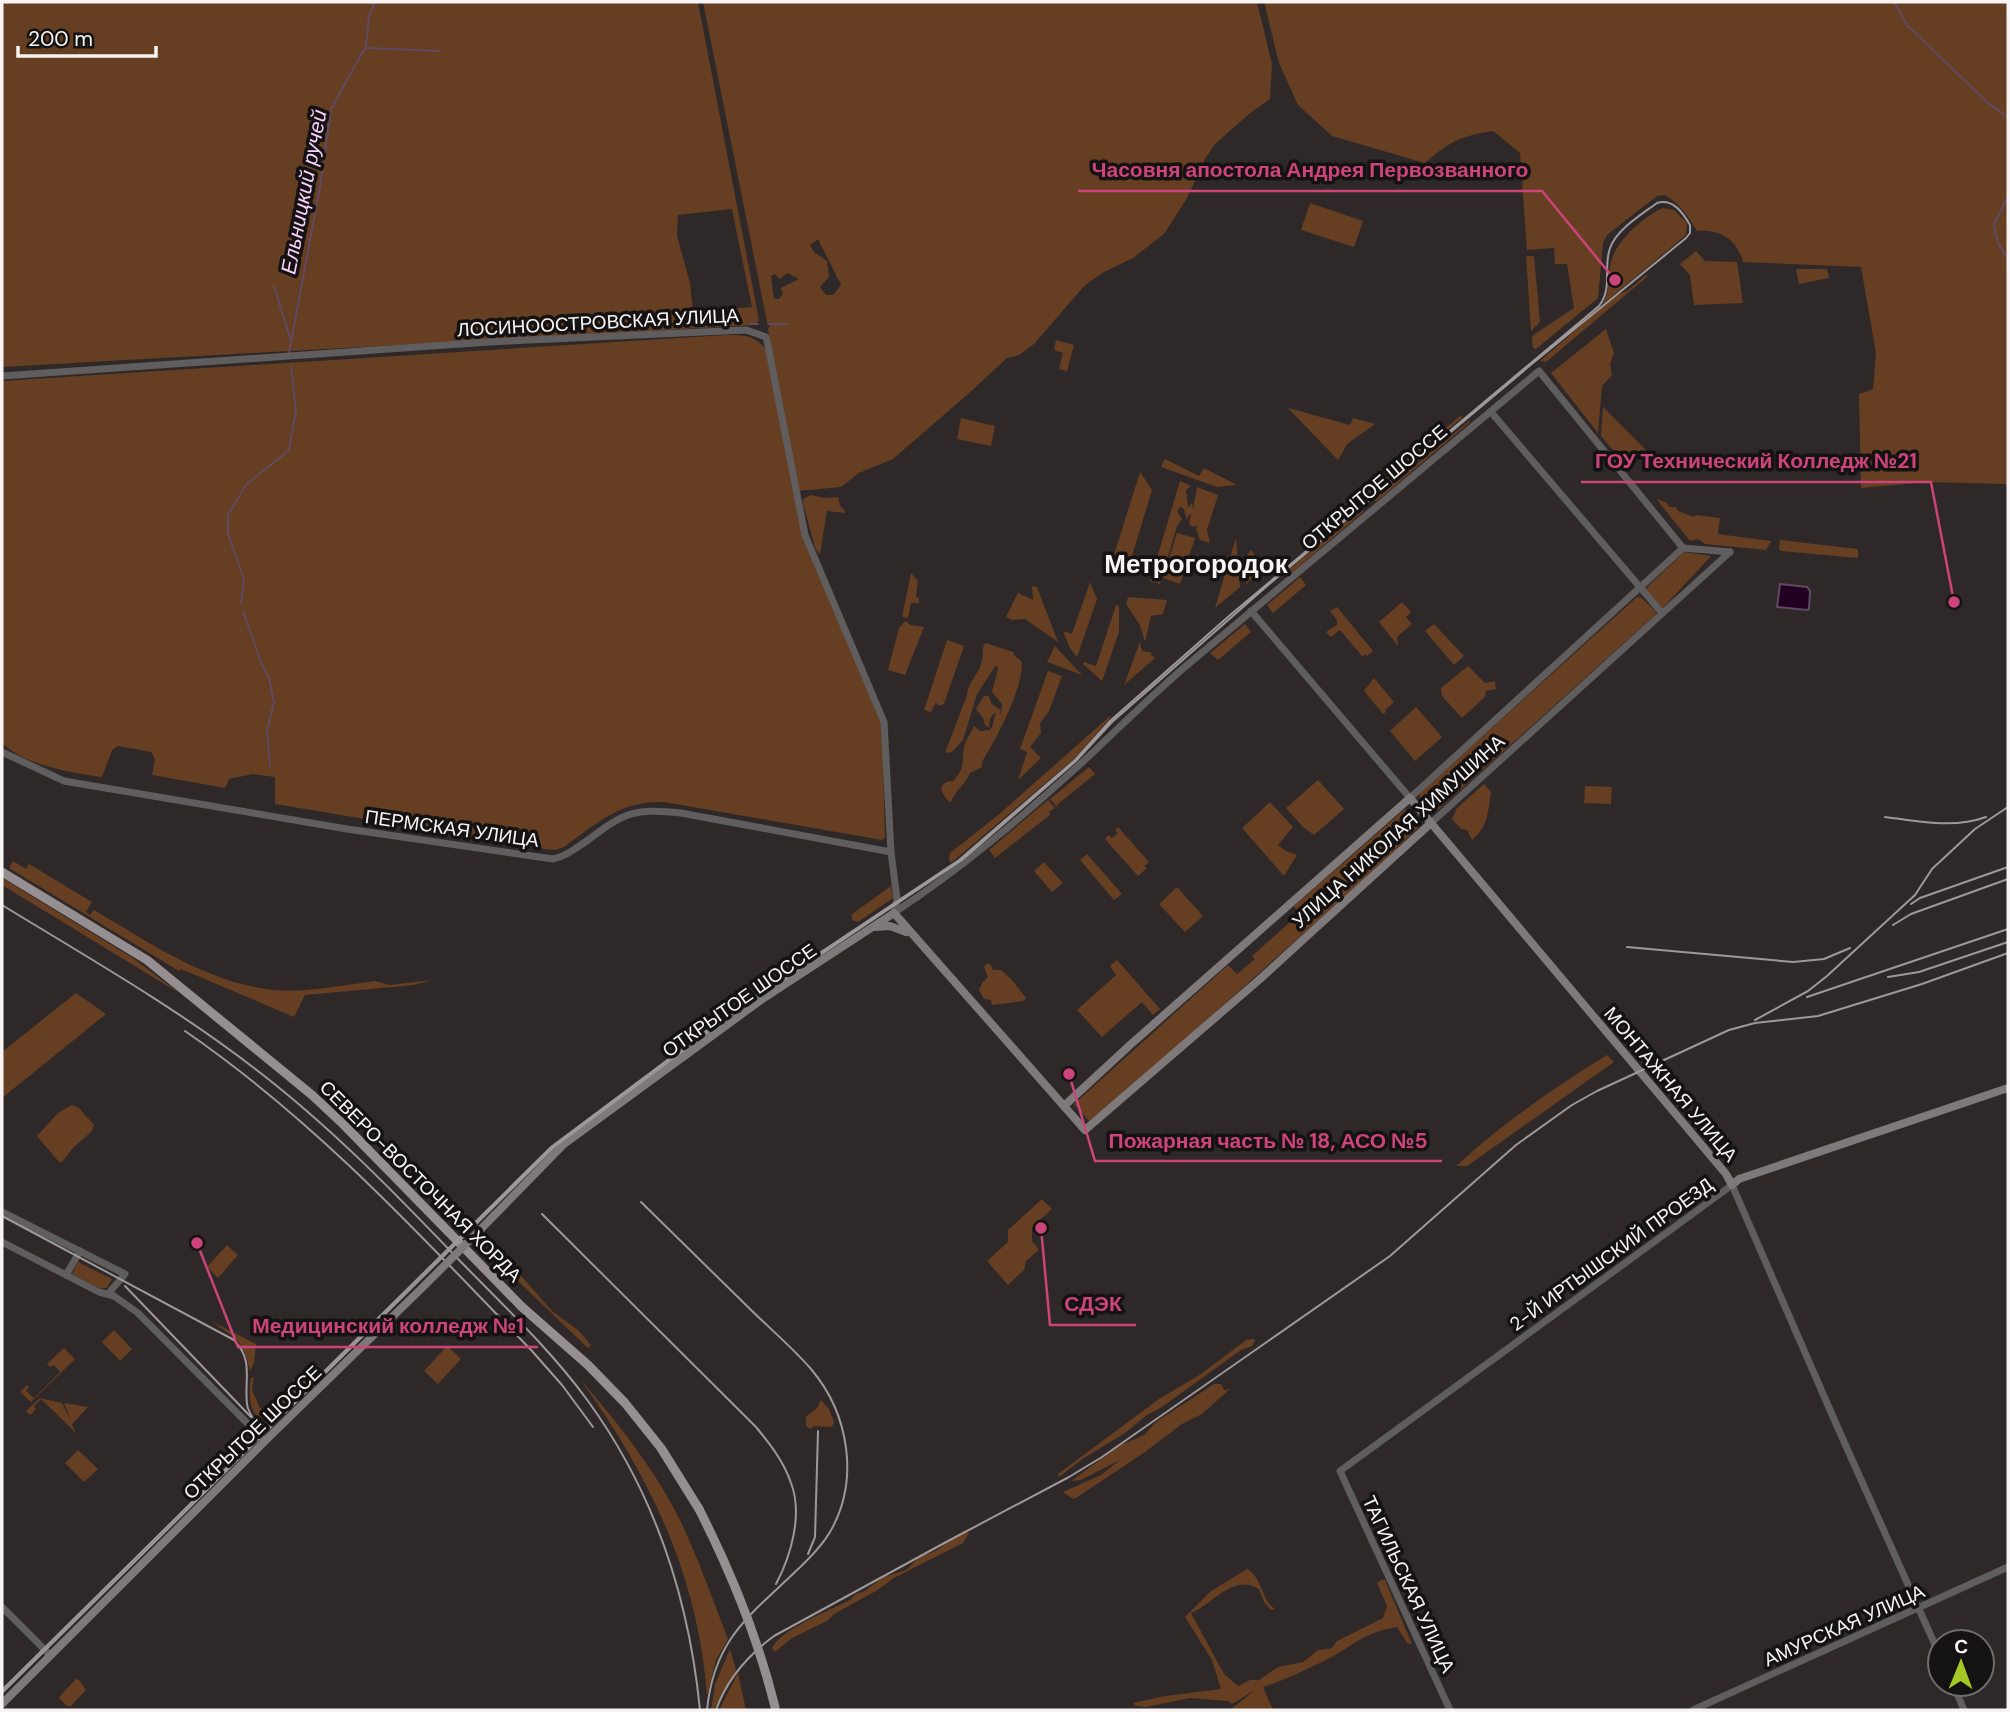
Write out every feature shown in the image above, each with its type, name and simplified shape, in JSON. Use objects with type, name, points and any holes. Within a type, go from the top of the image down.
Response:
[{"type":"main road","name":"МОНТАЖНАЯ УЛИЦА","points":[[1410,798],[1686,1125],[1732,1185]]},
{"type":"main road","name":"УЛИЦА НИКОЛАЯ ХИМУШИНА","points":[[1410,798],[1130,1045],[1064,1107],[1085,1130],[1260,979],[1431,823]]},
{"type":"main road","name":"СЕВЕРО-ВОСТОЧНАЯ ХОРДА","points":[[2,872],[147,960],[312,1095],[522,1307],[588,1365],[625,1403],[661,1448],[699,1509],[748,1622],[775,1710]]},
{"type":"main road","name":"ОТКРЫТОЕ ШОССЕ","points":[[2,1704],[565,1144],[761,1000],[894,914]]},
{"type":"main road","points":[[894,914],[1064,1107]]},
{"type":"main road","points":[[874,927],[896,928],[911,936]]},
{"type":"main road","name":"2-Й ИРТЫШСКИЙ ПРОЕЗД","points":[[1732,1185],[1739,1179],[2008,1088]]},
{"type":"street","name":"ЛОСИНООСТРОВСКАЯ УЛИЦА","points":[[2,376],[489,342],[746,331],[761,333],[767,341],[805,535],[884,722],[891,852],[897,899],[894,914]]},
{"type":"street","name":"ОТКРЫТОЕ ШОССЕ","points":[[894,914],[936,886],[984,848],[1086,758],[1150,696],[1539,371],[1683,548]]},
{"type":"street","points":[[1490,412],[1662,613]]},
{"type":"street","points":[[1683,548],[1709,550],[1713,553],[1714,558],[1703,575]]},
{"type":"street","name":"УЛИЦА НИКОЛАЯ ХИМУШИНА","points":[[1410,798],[1683,548]]},
{"type":"street","name":"УЛИЦА НИКОЛАЯ ХИМУШИНА","points":[[1431,823],[1730,552],[1709,550]]},
{"type":"street","name":"МОНТАЖНАЯ УЛИЦА","points":[[1251,611],[1410,798]]},
{"type":"street","name":"ПЕРМСКАЯ УЛИЦА","points":[[2,752],[64,781],[380,834],[553,859],[569,854],[618,819],[632,813],[651,810],[692,815],[891,852]]},
{"type":"street","name":"МОНТАЖНАЯ УЛИЦА","points":[[1732,1185],[1928,1628]]},
{"type":"street","name":"2-Й ИРТЫШСКИЙ ПРОЕЗД","points":[[1340,1471],[1732,1185]]},
{"type":"street","points":[[2,1212],[125,1274],[108,1294]]},
{"type":"street","points":[[2,1242],[122,1301],[138,1313],[265,1441]]},
{"type":"street","points":[[66,1275],[80,1251]]},
{"type":"street","name":"ТАГИЛЬСКАЯ УЛИЦА","points":[[1340,1471],[1450,1710]]},
{"type":"street","name":"АМУРСКАЯ УЛИЦА","points":[[1693,1710],[2008,1567]]},
{"type":"street","points":[[2,1607],[50,1655]]},
{"type":"shaded area","points":[[2,2],[698,2],[759,320],[755,325],[2,367]],"holes":[[[732,209],[752,307],[693,312],[690,283],[677,236],[678,215]]]},
{"type":"shaded area","points":[[703,2],[1257,2],[1272,64],[1270,99],[1215,144],[1187,198],[1164,234],[1133,258],[1085,285],[1034,344],[1019,355],[1007,358],[893,459],[859,473],[841,487],[798,491],[768,329],[770,325],[767,322]],"holes":[[[818,239],[841,285],[833,295],[826,295],[820,287],[829,277],[827,261],[814,252],[810,245]],[[787,273],[799,279],[781,288],[783,294],[779,299],[774,299],[771,276],[775,274],[780,279]]]},
{"type":"shaded area","points":[[1264,2],[2008,2],[2008,486],[1927,482],[1861,488],[1859,394],[1873,389],[1876,353],[1861,267],[1743,262],[1732,242],[1720,234],[1697,231],[1675,202],[1665,195],[1657,196],[1607,235],[1603,243],[1598,298],[1536,349],[1533,348],[1532,336],[1574,308],[1567,264],[1555,264],[1554,248],[1527,250],[1520,153],[1493,131],[1456,141],[1425,163],[1332,136],[1298,105],[1279,63]]},
{"type":"shaded area","points":[[1310,203],[1363,221],[1354,247],[1301,230]]},
{"type":"shaded area","points":[[1663,208],[1674,210],[1687,223],[1686,235],[1603,304],[1611,262],[1618,246],[1640,223]]},
{"type":"shaded area","points":[[1696,251],[1705,261],[1737,262],[1743,303],[1694,305],[1690,275],[1680,264]]},
{"type":"shaded area","points":[[1526,256],[1534,256],[1540,322],[1531,331]]},
{"type":"shaded area","points":[[1796,269],[1827,269],[1829,278],[1799,284]]},
{"type":"shaded area","points":[[1648,276],[1546,362],[1540,361],[1616,295],[1627,291]]},
{"type":"shaded area","points":[[1606,329],[1614,353],[1610,364],[1612,375],[1602,386],[1598,433],[1551,373]]},
{"type":"shaded area","points":[[726,335],[753,339],[766,350],[802,534],[882,720],[885,838],[882,840],[664,802],[649,802],[610,815],[564,847],[545,849],[275,804],[275,777],[253,774],[229,779],[225,788],[152,775],[155,759],[151,752],[118,746],[112,750],[102,777],[35,762],[11,751],[2,743],[2,381]]},
{"type":"shaded area","points":[[1056,340],[1074,345],[1067,371],[1059,369],[1063,353],[1054,350]]},
{"type":"shaded area","points":[[1603,407],[1653,457],[1613,450],[1601,436]]},
{"type":"shaded area","points":[[1288,408],[1350,425],[1353,418],[1375,424],[1347,444],[1338,460]]},
{"type":"shaded area","points":[[1460,416],[1463,417],[1367,497],[1366,494]]},
{"type":"shaded area","points":[[961,418],[995,426],[991,446],[957,439]]},
{"type":"shaded area","points":[[1469,421],[1377,501],[1371,501]]},
{"type":"shaded area","points":[[1165,459],[1199,476],[1204,468],[1237,485],[1217,487],[1161,467]]},
{"type":"shaded area","points":[[1140,472],[1152,490],[1129,566],[1112,561]]},
{"type":"shaded area","points":[[1180,481],[1191,486],[1186,490],[1188,507],[1192,503],[1193,509],[1197,487],[1218,495],[1207,530],[1210,543],[1200,540],[1196,529],[1198,525],[1194,527],[1189,524],[1191,514],[1187,521],[1184,509],[1180,507],[1177,511],[1182,519],[1177,526],[1160,584],[1150,581]]},
{"type":"shaded area","points":[[811,495],[838,497],[840,506],[845,511],[827,511],[820,554],[816,550],[803,504],[803,499]]},
{"type":"shaded area","points":[[1658,499],[1669,507],[1676,507],[1678,511],[1694,517],[1720,518],[1718,534],[1771,541],[1766,550],[1705,544],[1698,539],[1690,541]]},
{"type":"shaded area","points":[[1361,509],[1364,511],[1287,577],[1284,574]]},
{"type":"shaded area","points":[[1177,533],[1195,538],[1180,584],[1163,578]]},
{"type":"shaded area","points":[[1236,538],[1240,587],[1215,608]]},
{"type":"shaded area","points":[[1780,540],[1858,549],[1858,558],[1781,551]]},
{"type":"shaded area","points":[[1251,550],[1257,559],[1263,560],[1266,565],[1246,584],[1246,565],[1249,564],[1244,559]]},
{"type":"shaded area","points":[[1684,552],[1711,556],[1662,609],[1644,590]]},
{"type":"shaded area","points":[[911,573],[918,581],[916,597],[919,598],[919,603],[911,603],[908,618],[902,617]]},
{"type":"shaded area","points":[[1300,577],[1306,585],[1273,613],[1267,605]]},
{"type":"shaded area","points":[[1090,582],[1097,599],[1077,657],[1063,631],[1072,634]]},
{"type":"shaded area","points":[[1780,584],[1807,587],[1810,591],[1809,609],[1777,607]]},
{"type":"shaded area","points":[[1032,586],[1037,587],[1058,642],[1025,619],[1012,620],[1006,617],[1018,593],[1033,600]]},
{"type":"shaded area","points":[[1128,597],[1167,600],[1163,614],[1151,616],[1145,642],[1140,625],[1126,604]]},
{"type":"shaded area","points":[[1637,597],[1642,598],[1656,612],[1655,615],[1437,811],[1428,811],[1419,801],[1420,793]]},
{"type":"shaded area","points":[[1402,602],[1411,612],[1406,617],[1412,624],[1397,637],[1398,646],[1379,622]]},
{"type":"shaded area","points":[[1116,605],[1119,606],[1119,632],[1102,681],[1083,664],[1084,662],[1096,666]]},
{"type":"shaded area","points":[[1337,607],[1373,651],[1367,656],[1365,654],[1363,657],[1340,630],[1331,637],[1326,632],[1337,625],[1337,620],[1330,611]]},
{"type":"shaded area","points":[[905,621],[924,627],[905,675],[888,670],[899,628]]},
{"type":"shaded area","points":[[1245,624],[1251,632],[1218,660],[1210,653]]},
{"type":"shaded area","points":[[1434,624],[1464,656],[1454,665],[1425,631]]},
{"type":"shaded area","points":[[947,640],[964,646],[944,704],[938,706],[936,702],[931,712],[924,710]]},
{"type":"shaded area","points":[[1140,642],[1142,651],[1152,653],[1155,658],[1124,685]]},
{"type":"shaded area","points":[[985,643],[1013,652],[1022,662],[1019,684],[1000,729],[983,759],[982,767],[970,773],[951,802],[941,787],[946,782],[953,781],[960,772],[965,745],[974,726],[980,731],[990,730],[996,714],[990,719],[989,728],[976,709],[984,696],[989,696],[991,703],[1001,711],[999,714],[1001,713],[1002,704],[992,692],[998,669],[996,665],[977,694],[963,740],[952,752],[945,753],[969,686],[981,666]]},
{"type":"shaded area","points":[[1055,646],[1082,675],[1047,662]]},
{"type":"shaded area","points":[[1468,666],[1485,683],[1495,681],[1496,689],[1486,691],[1485,697],[1462,718],[1442,696],[1441,688]]},
{"type":"shaded area","points":[[1048,671],[1062,676],[1049,711],[1040,723],[1041,733],[1030,747],[1041,758],[1018,780],[1027,752],[1020,749]]},
{"type":"shaded area","points":[[1374,678],[1394,702],[1383,714],[1364,691]]},
{"type":"shaded area","points":[[1416,707],[1442,737],[1415,761],[1390,731]]},
{"type":"shaded area","points":[[1110,716],[1074,759],[951,863],[950,853],[997,816]]},
{"type":"shaded area","points":[[1089,767],[1095,774],[1057,805],[1059,809],[1050,799]]},
{"type":"shaded area","points":[[1318,780],[1344,809],[1314,835],[1286,808]]},
{"type":"shaded area","points":[[1484,784],[1491,792],[1488,813],[1481,830],[1472,840],[1467,830],[1461,829],[1452,819],[1457,808]]},
{"type":"shaded area","points":[[1585,786],[1612,787],[1611,804],[1584,803]]},
{"type":"shaded area","points":[[1048,800],[1055,808],[1049,812],[1050,815],[995,858],[989,850]]},
{"type":"shaded area","points":[[1270,802],[1293,827],[1278,845],[1297,855],[1284,876],[1242,828]]},
{"type":"shaded area","points":[[1405,809],[1420,826],[1128,1090],[1089,1121],[1074,1104],[1228,965],[1237,974],[1255,959],[1252,956],[1299,914],[1294,906]]},
{"type":"shaded area","points":[[1118,827],[1149,862],[1144,866],[1147,868],[1138,876],[1105,839],[1118,833],[1115,830]]},
{"type":"shaded area","points":[[1087,854],[1122,894],[1114,900],[1080,860]]},
{"type":"shaded area","points":[[13,861],[26,869],[29,864],[92,902],[86,912],[90,915],[94,910],[180,960],[249,986],[287,991],[375,981],[390,985],[432,980],[414,985],[305,995],[294,1017],[181,969],[179,971],[9,868]]},
{"type":"shaded area","points":[[1044,862],[1063,883],[1052,892],[1034,871]]},
{"type":"shaded area","points":[[2,878],[133,958],[179,993],[2,885]]},
{"type":"shaded area","points":[[891,886],[893,898],[858,922],[852,920],[852,914]]},
{"type":"shaded area","points":[[1177,887],[1203,916],[1185,932],[1159,904]]},
{"type":"shaded area","points":[[1117,960],[1160,1009],[1153,1015],[1142,1002],[1102,1037],[1077,1010],[1116,975],[1110,966]]},
{"type":"shaded area","points":[[987,963],[993,970],[1001,970],[1026,998],[1023,1001],[992,1005],[991,1000],[984,999],[979,990],[988,977],[984,967]]},
{"type":"shaded area","points":[[76,993],[106,1014],[2,1098],[2,1052]]},
{"type":"shaded area","points":[[1607,1055],[1614,1062],[1467,1166],[1456,1166],[1528,1107]]},
{"type":"shaded area","points":[[72,1105],[79,1108],[94,1125],[92,1131],[59,1162],[37,1136],[58,1113]]},
{"type":"shaded area","points":[[1042,1199],[1052,1209],[1032,1227],[1032,1241],[1039,1250],[1026,1261],[1024,1270],[1008,1285],[987,1261],[1008,1242],[1008,1230]]},
{"type":"shaded area","points":[[227,1245],[238,1255],[218,1278],[207,1267]]},
{"type":"shaded area","points":[[494,1245],[552,1311],[579,1331],[591,1345],[588,1348],[497,1261]]},
{"type":"shaded area","points":[[78,1262],[112,1279],[107,1288],[99,1288],[72,1274]]},
{"type":"shaded area","points":[[209,1320],[256,1344],[254,1363],[250,1371],[245,1353],[237,1339]]},
{"type":"shaded area","points":[[114,1330],[132,1349],[120,1361],[102,1342]]},
{"type":"shaded area","points":[[1254,1339],[1252,1346],[1241,1350],[1059,1477],[1058,1474],[1159,1399],[1201,1374],[1246,1340]]},
{"type":"shaded area","points":[[447,1346],[461,1359],[438,1384],[424,1371]]},
{"type":"shaded area","points":[[64,1348],[75,1359],[31,1402],[20,1392],[27,1385],[29,1387],[26,1391],[34,1398],[60,1372],[54,1365],[50,1367],[47,1364]]},
{"type":"shaded area","points":[[254,1377],[252,1390],[260,1408],[267,1412],[276,1409],[279,1399],[294,1386],[293,1379],[314,1379],[277,1413],[261,1418],[252,1409],[250,1393],[251,1378]]},
{"type":"shaded area","points":[[580,1379],[649,1467],[682,1524],[700,1566],[728,1639],[716,1660],[707,1696],[693,1609],[666,1528],[628,1452]]},
{"type":"shaded area","points":[[1214,1384],[1221,1384],[1224,1390],[1230,1389],[1202,1414],[1182,1424],[1076,1498],[1073,1499],[1063,1492],[1101,1475],[1120,1460],[1081,1480],[1071,1481],[1119,1446],[1144,1435],[1156,1422]]},
{"type":"shaded area","points":[[40,1398],[62,1403],[72,1423],[64,1403],[88,1407],[72,1425],[76,1433],[41,1399],[30,1415],[26,1411]]},
{"type":"shaded area","points":[[821,1400],[829,1409],[834,1422],[832,1427],[814,1426],[810,1429],[806,1426],[806,1417],[817,1408]]},
{"type":"shaded area","points":[[78,1450],[98,1469],[84,1482],[65,1463]]},
{"type":"shaded area","points":[[965,1530],[969,1533],[963,1543],[894,1578],[834,1614],[827,1621],[792,1638],[775,1652],[772,1649],[776,1642],[794,1628],[850,1600],[884,1577],[906,1570],[918,1558],[937,1550]]},
{"type":"shaded area","points":[[1247,1569],[1256,1578],[1270,1605],[1275,1609],[1271,1610],[1264,1602],[1259,1589],[1240,1585],[1232,1587],[1191,1613],[1224,1674],[1238,1686],[1250,1680],[1259,1680],[1278,1667],[1303,1662],[1318,1650],[1332,1648],[1337,1641],[1383,1618],[1387,1606],[1377,1583],[1381,1580],[1385,1580],[1412,1644],[1407,1643],[1397,1627],[1368,1636],[1328,1659],[1263,1687],[1273,1710],[1230,1710],[1255,1690],[1232,1704],[1228,1701],[1190,1698],[1146,1707],[1136,1706],[1133,1703],[1221,1689],[1212,1660],[1185,1617],[1211,1591]]},
{"type":"shaded area","points":[[730,1649],[736,1670],[714,1710],[711,1710],[715,1684]]},
{"type":"shaded area","points":[[738,1673],[746,1710],[719,1710]]},
{"type":"shaded area","points":[[76,1679],[86,1690],[71,1706],[67,1706],[59,1698]]},
{"type":"waterway","name":"Ельницкий ручей","points":[[289,353],[320,186],[331,109],[366,46],[369,16],[375,2]]},
{"type":"waterway","points":[[1894,2],[1907,25],[1988,103],[2008,117]]},
{"type":"waterway","points":[[366,48],[439,51]]},
{"type":"waterway","points":[[2008,196],[1994,225],[1998,243],[2008,259]]},
{"type":"waterway","points":[[274,286],[290,338]]},
{"type":"waterway","points":[[750,324],[758,324]]},
{"type":"waterway","points":[[768,324],[788,324]]},
{"type":"waterway","name":"Ельницкий ручей","points":[[241,603],[244,579],[228,534],[228,515],[246,485],[289,450],[296,410],[291,367]]},
{"type":"waterway","name":"Ельницкий ручей","points":[[243,611],[269,678],[274,703],[267,731],[270,766]]},
{"type":"tram line","points":[[2,1690],[551,1147],[737,1008],[959,860],[1075,760],[1110,721],[1229,616],[1599,306],[1606,292],[1610,248],[1624,228],[1657,203],[1668,203],[1681,211],[1690,225],[1690,233],[1686,238],[1267,586],[1112,722],[1076,761],[962,860],[738,1010],[554,1147],[2,1693]]},
{"type":"tram line","points":[[2,1216],[234,1340],[246,1363],[247,1404],[257,1428],[255,1440]]},
{"type":"tram line","points":[[125,1286],[251,1417]]},
{"type":"railway","points":[[1755,1020],[1808,991],[1827,976],[1915,895],[1932,869],[1975,829],[2008,807]]},
{"type":"railway","points":[[1885,817],[1949,823],[1986,817]]},
{"type":"railway","points":[[1911,904],[1920,898],[2008,867]]},
{"type":"railway","points":[[1893,925],[1911,914],[2008,879]]},
{"type":"railway","points":[[2,905],[162,1003],[282,1090],[386,1185],[559,1364],[611,1436],[650,1509],[677,1587],[695,1669],[700,1710]]},
{"type":"railway","points":[[1807,997],[2008,929]]},
{"type":"railway","points":[[1888,977],[1919,972],[2008,942]]},
{"type":"railway","points":[[1627,947],[1793,962],[1824,959],[1850,948]]},
{"type":"railway","points":[[716,1710],[739,1669],[774,1636],[1102,1457],[1390,1256],[1516,1145],[1572,1105],[1729,1030],[1755,1023],[1818,1016],[1922,984],[2008,953]]},
{"type":"railway","points":[[185,1031],[279,1103],[366,1182],[532,1351],[562,1385],[593,1427]]},
{"type":"railway","points":[[641,1202],[811,1369],[834,1406],[846,1448],[845,1491],[830,1532],[809,1558],[736,1632],[717,1665],[707,1710]]},
{"type":"railway","points":[[542,1214],[756,1427],[785,1468],[796,1508],[794,1535],[776,1584]]},
{"type":"railway","points":[[808,1554],[815,1537],[818,1431]]},
{"type":"place","name":"Часовня апостола Андрея Первозванного","points":[[1615,280]]},
{"type":"place","name":"ГОУ Технический Колледж №21","points":[[1954,602]]},
{"type":"place","name":"Пожарная часть № 18, АСО №5","points":[[1069,1074]]},
{"type":"place","name":"СДЭК","points":[[1041,1228]]},
{"type":"place","name":"Медицинский колледж №1","points":[[197,1243]]},
{"type":"district","name":"Метрогородок","points":[[1196,564]]}]
